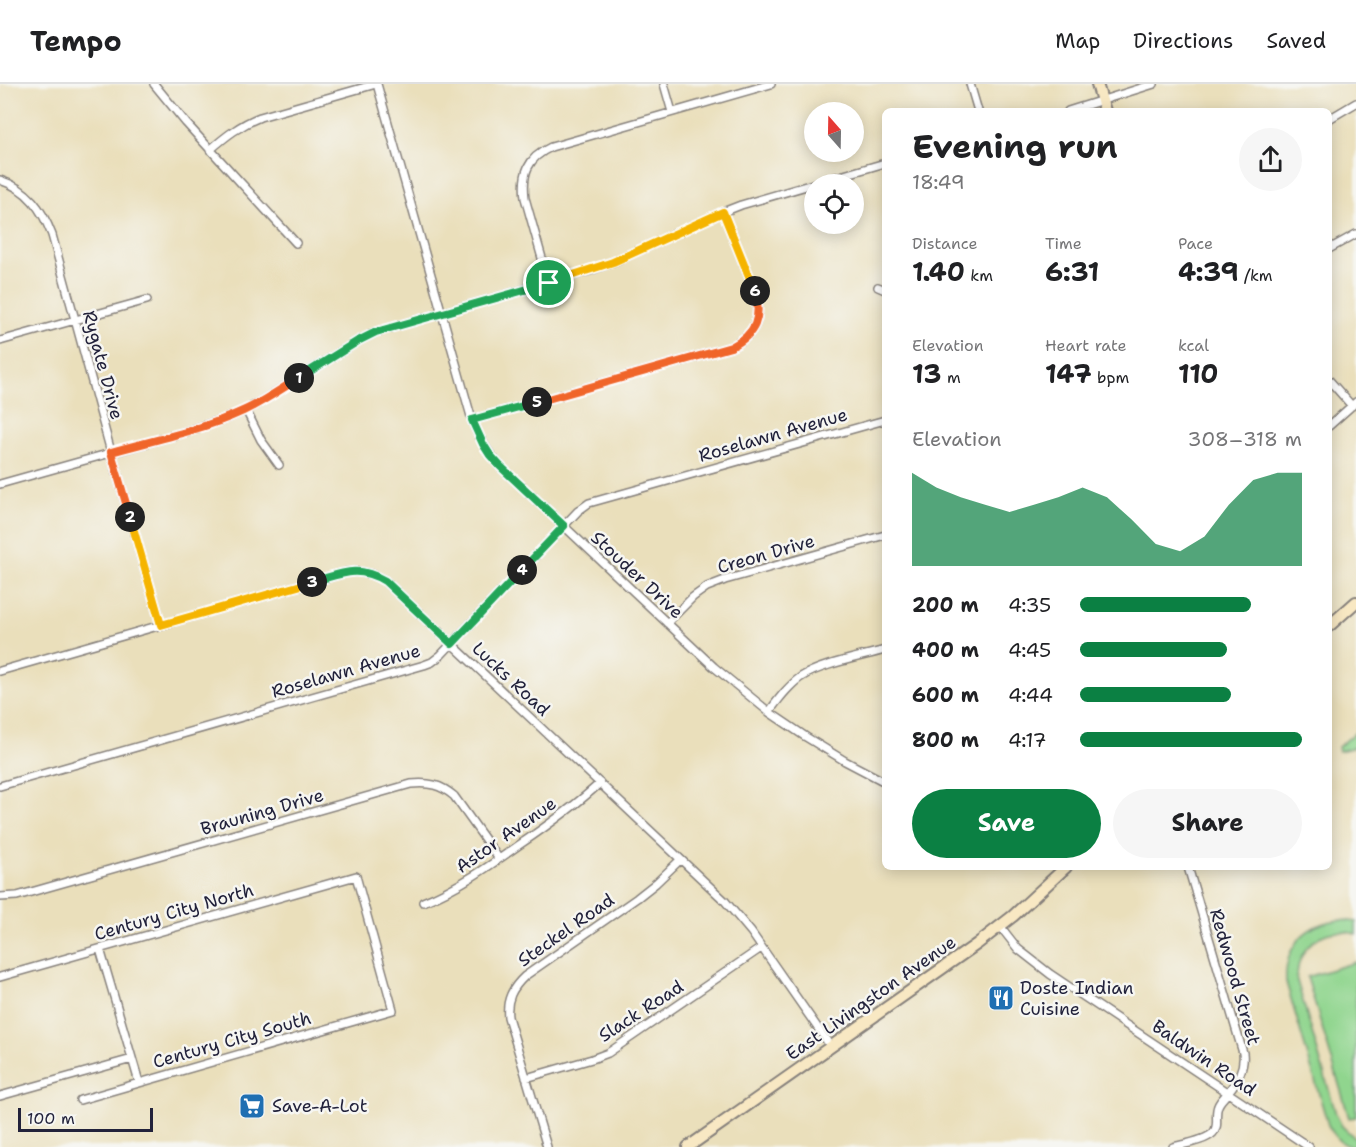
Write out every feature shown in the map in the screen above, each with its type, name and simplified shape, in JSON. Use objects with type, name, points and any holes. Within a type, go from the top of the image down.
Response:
[{"type":"main road","points":[[1097,84],[1103,106]]},
{"type":"main road","points":[[1332,623],[1356,602]]},
{"type":"main road","name":"East Livingston Avenue","points":[[688,1147],[966,952],[1013,916],[1060,870]]},
{"type":"street","points":[[154,84],[210,150],[296,243]]},
{"type":"street","points":[[210,150],[244,123],[377,84]]},
{"type":"street","name":"Stouder Drive","points":[[377,84],[472,420],[490,455],[714,667],[769,712],[816,743],[882,780]]},
{"type":"street","points":[[664,84],[672,112]]},
{"type":"street","points":[[549,283],[525,198],[524,187],[524,176],[528,167],[542,151],[771,84]]},
{"type":"street","points":[[970,84],[977,108]]},
{"type":"street","points":[[1103,106],[1154,84]]},
{"type":"street","points":[[1332,117],[1356,103]]},
{"type":"street","points":[[0,484],[210,424],[246,410],[369,335],[613,262],[723,212],[764,197],[882,164]]},
{"type":"street","name":"Rygate Drive","points":[[0,180],[21,189],[40,210],[52,235],[161,625]]},
{"type":"street","points":[[472,420],[731,347],[749,335],[758,314],[756,292],[723,212]]},
{"type":"street","points":[[1332,247],[1356,234]]},
{"type":"street","points":[[0,341],[147,300]]},
{"type":"street","points":[[1332,383],[1354,404],[1332,423]]},
{"type":"street","points":[[246,410],[261,440],[279,465]]},
{"type":"street","name":"Roselawn Avenue","points":[[0,786],[424,665],[441,655],[583,507],[599,500],[882,421]]},
{"type":"street","name":"Creon Drive","points":[[667,623],[693,597],[707,587],[882,536]]},
{"type":"street","name":"Lucks Road","points":[[0,671],[347,572],[367,572],[385,581],[732,909],[751,932],[831,1047]]},
{"type":"street","points":[[769,712],[787,689],[800,678],[824,668],[882,651]]},
{"type":"street","name":"Brauning Drive","points":[[0,897],[17,897],[400,787],[423,783],[435,784],[454,796],[499,859]]},
{"type":"street","name":"Astor Avenue","points":[[423,902],[454,888],[499,859],[569,810],[600,783]]},
{"type":"street","name":"Steckel Road","points":[[547,1147],[507,1010],[510,994],[525,976],[638,898],[680,860]]},
{"type":"street","name":"Redwood Street","points":[[1189,870],[1244,1058],[1242,1069],[1218,1106],[1214,1132],[1204,1138]]},
{"type":"street","name":"Century City North","points":[[0,977],[356,876],[393,1010]]},
{"type":"street","name":"Baldwin Road","points":[[1000,926],[1018,949],[1041,968],[1310,1147]]},
{"type":"street","name":"Slack Road","points":[[526,1078],[608,1053],[761,948]]},
{"type":"street","points":[[100,949],[139,1082]]},
{"type":"street","name":"Century City South","points":[[80,1100],[393,1010]]},
{"type":"street","name":"Century City South","points":[[0,1095],[132,1059]]},
{"type":"street","points":[[1173,1147],[1204,1138],[1207,1147]]},
{"type":"green space","points":[[1356,732],[1356,747],[1339,751],[1338,747]]},
{"type":"green space","points":[[1342,920],[1356,922],[1356,934],[1333,933],[1314,941],[1301,958],[1297,981],[1336,1114],[1342,1126],[1356,1139],[1356,1147],[1342,1143],[1328,1125],[1286,982],[1289,957],[1300,938],[1318,925]]},
{"type":"green space","points":[[1356,962],[1356,1117],[1349,1118],[1307,977]]},
{"type":"place","name":"Doste Indian Cuisine","points":[[1001,998]]},
{"type":"place","name":"Save-A-Lot","points":[[252,1106]]},
{"type":"route","points":[[723,212],[756,292],[758,314],[749,335],[731,347],[472,420],[490,455],[564,526],[452,644],[385,581],[376,575],[357,571],[161,625],[111,452],[182,433],[246,410],[376,332],[549,283],[613,262],[723,212]]}]
